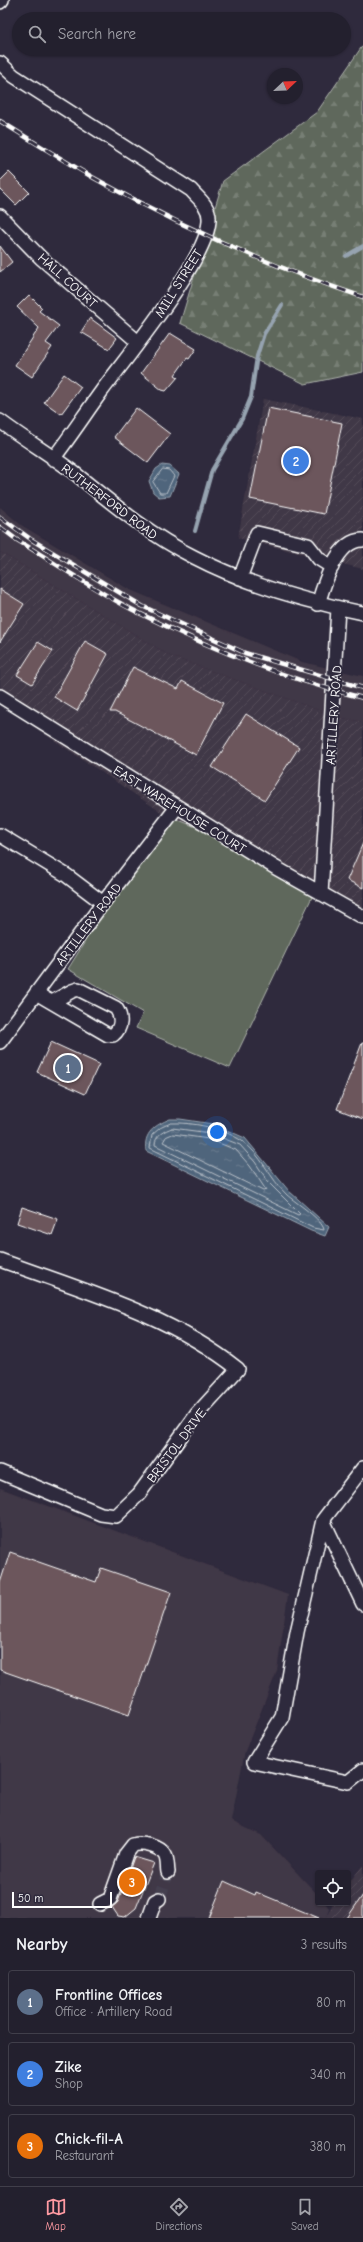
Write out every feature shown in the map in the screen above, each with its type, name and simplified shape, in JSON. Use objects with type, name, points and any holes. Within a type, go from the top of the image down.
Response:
[{"type":"street","name":"MILL STREET","points":[[0,63],[14,76],[191,190],[206,207],[209,220],[207,234],[199,252],[159,315],[53,459]]},
{"type":"street","name":"HALL COURT","points":[[0,216],[41,258],[138,342]]},
{"type":"street","name":"RUTHERFORD ROAD","points":[[0,421],[142,526],[192,556],[240,578],[299,599],[363,613]]},
{"type":"street","points":[[240,578],[257,533],[308,545],[319,559],[332,567]]},
{"type":"street","points":[[318,604],[326,577],[343,549],[358,540],[363,540]]},
{"type":"street","name":"ARTILLERY ROAD","points":[[321,894],[338,608]]},
{"type":"street","name":"EAST WAREHOUSE COURT","points":[[0,696],[177,808],[321,894],[363,917]]},
{"type":"street","name":"ARTILLERY ROAD","points":[[0,1042],[103,902],[177,808]]},
{"type":"street","points":[[0,835],[66,875],[103,902]]},
{"type":"street","points":[[36,993],[108,1035],[117,1032],[120,1026],[120,1018],[116,1008],[78,989],[52,1002]]},
{"type":"street","name":"BRISTOL DRIVE","points":[[0,1260],[85,1288],[134,1310],[207,1345],[238,1369],[197,1414],[139,1494],[116,1516],[101,1514],[0,1472]]},
{"type":"street","points":[[363,1468],[324,1520],[297,1632],[282,1717],[254,1762],[348,1782],[363,1770]]},
{"type":"street","points":[[324,1520],[363,1604]]},
{"type":"street","points":[[100,1904],[110,1899],[126,1854],[133,1845],[144,1844],[162,1851],[165,1855],[165,1869]]},
{"type":"street","points":[[149,1918],[156,1899]]},
{"type":"shaded area","points":[[263,399],[363,419],[363,569],[238,538]]},
{"type":"shaded area","points":[[0,507],[21,525],[128,589],[302,662],[363,676],[363,722],[337,717],[170,656],[0,552]]},
{"type":"shaded area","points":[[0,552],[170,656],[337,717],[363,722],[363,918],[312,897],[208,832],[164,814],[0,704]]},
{"type":"shaded area","points":[[0,1488],[288,1595],[277,1671],[245,1751],[231,1821],[261,1835],[315,1892],[315,1906],[327,1906],[329,1908],[326,1918],[0,1918]]},
{"type":"shaded area","points":[[363,1865],[363,1918],[326,1918],[332,1906],[351,1906],[351,1880]]},
{"type":"green space","points":[[363,45],[363,372],[305,384],[180,323],[223,181],[317,112]]},
{"type":"green space","points":[[164,814],[208,832],[312,897],[230,1068],[136,1028],[143,1013],[68,969]]},
{"type":"water","points":[[162,465],[170,466],[179,474],[170,496],[159,497],[153,492],[149,481],[156,469]]},
{"type":"water","points":[[170,1119],[213,1124],[245,1138],[289,1191],[329,1227],[325,1236],[311,1231],[146,1151],[146,1139],[151,1130]]},
{"type":"building","points":[[9,172],[29,192],[16,205],[0,189],[0,181]]},
{"type":"building","points":[[0,246],[12,262],[0,272]]},
{"type":"building","points":[[29,295],[42,308],[39,311],[59,326],[46,343],[52,347],[32,377],[15,365],[39,328],[17,307]]},
{"type":"building","points":[[90,318],[117,338],[109,349],[81,332]]},
{"type":"building","points":[[170,333],[196,349],[189,359],[187,358],[175,375],[178,377],[166,391],[162,390],[141,373]]},
{"type":"building","points":[[64,374],[81,387],[61,414],[44,402]]},
{"type":"building","points":[[136,408],[170,434],[148,463],[114,437]]},
{"type":"building","points":[[268,408],[342,423],[324,514],[250,499]]},
{"type":"building","points":[[0,589],[24,604],[0,642]]},
{"type":"building","points":[[85,641],[108,654],[77,711],[54,697]]},
{"type":"building","points":[[38,642],[53,651],[32,684],[17,675]]},
{"type":"building","points":[[133,667],[178,689],[182,681],[223,703],[196,755],[115,712],[110,712]]},
{"type":"building","points":[[246,714],[299,747],[265,800],[212,767]]},
{"type":"building","points":[[363,843],[363,888],[347,880]]},
{"type":"building","points":[[51,1042],[99,1064],[85,1094],[37,1072]]},
{"type":"building","points":[[363,1043],[363,1119],[337,1109]]},
{"type":"building","points":[[22,1207],[58,1219],[52,1235],[17,1223]]},
{"type":"building","points":[[10,1552],[96,1582],[101,1568],[171,1592],[129,1715],[0,1670],[0,1583]]},
{"type":"building","points":[[134,1857],[154,1863],[136,1908],[125,1917],[118,1916],[112,1907],[118,1902]]},
{"type":"building","points":[[224,1881],[255,1895],[256,1892],[319,1918],[209,1918]]},
{"type":"building","points":[[363,1895],[363,1918],[347,1918]]},
{"type":"waterway","points":[[346,256],[363,246]]},
{"type":"waterway","points":[[195,531],[212,470],[242,419],[251,397],[257,356],[264,334],[282,305]]},
{"type":"tunnel","points":[[159,1899],[168,1872]]},
{"type":"railway","points":[[0,121],[94,178],[192,229],[294,272],[363,297]]},
{"type":"railway","points":[[0,517],[32,540],[142,606],[245,653],[363,688]]},
{"type":"railway","points":[[0,527],[17,540],[93,587],[124,605],[166,626],[249,662],[306,682],[363,698]]},
{"type":"place","name":"Zike","points":[[296,461]]},
{"type":"place","name":"Frontline Offices","points":[[68,1068]]},
{"type":"place","name":"Chick-fil-A","points":[[132,1882]]}]
